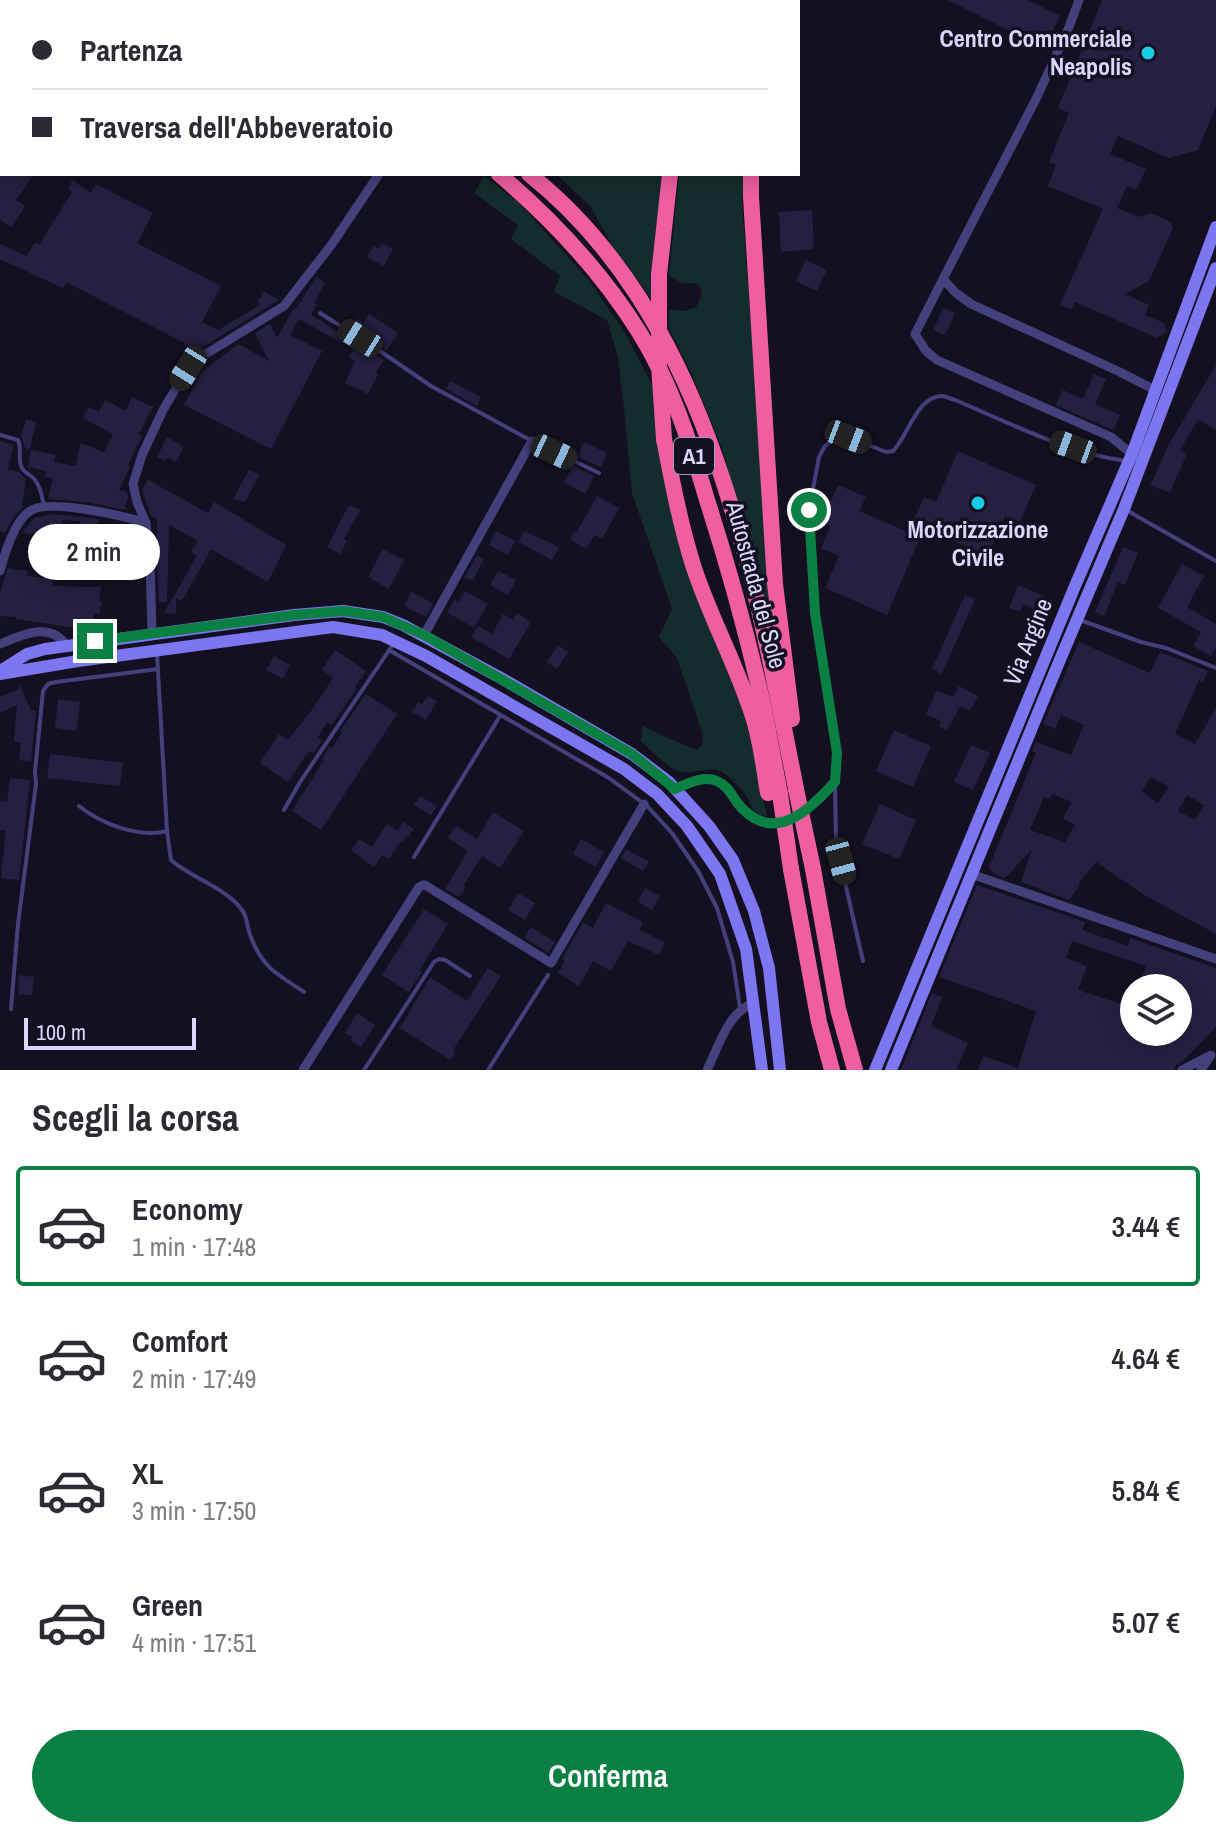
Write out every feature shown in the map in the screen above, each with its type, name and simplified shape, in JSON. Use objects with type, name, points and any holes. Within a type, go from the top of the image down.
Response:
[{"type":"highway","name":"Autostrada del Sole","points":[[501,176],[576,246],[640,333],[665,381],[685,428],[739,606],[787,791]]},
{"type":"highway","name":"Autostrada del Sole","points":[[531,176],[582,223],[616,265],[648,310],[697,408],[746,560],[780,709],[787,791]]},
{"type":"highway","points":[[670,176],[659,275],[659,365],[664,439],[676,505],[709,612],[787,791],[813,869],[838,1009],[855,1070]]},
{"type":"highway","points":[[751,176],[775,584],[794,728],[787,791],[791,869],[819,1022],[832,1070]]},
{"type":"street","points":[[1079,0],[1037,97],[915,334],[926,351],[937,360],[1111,437],[1130,457]]},
{"type":"street","points":[[152,634],[146,523],[133,484],[142,455],[163,410],[188,368],[284,306],[332,244],[378,176]]},
{"type":"street","name":"Via Argine","points":[[875,1070],[1130,457],[1216,227]]},
{"type":"street","name":"Via Argine","points":[[891,1070],[1124,509],[1216,268]]},
{"type":"street","points":[[943,279],[971,304],[1155,390]]},
{"type":"street","points":[[424,635],[532,441]]},
{"type":"street","points":[[0,571],[4,555],[27,512],[44,506],[73,508],[146,523]]},
{"type":"street","points":[[0,672],[27,654],[66,645],[294,615],[343,611],[383,617],[424,635],[632,754],[675,789],[709,826],[733,860],[754,911],[769,968],[780,1070]]},
{"type":"street","points":[[0,672],[333,627],[369,632],[392,645],[426,656],[624,769],[657,794],[687,826],[720,874],[746,949],[762,1070]]},
{"type":"street","points":[[0,644],[22,635],[46,631],[56,634],[66,645]]},
{"type":"street","points":[[675,789],[693,781],[716,781],[729,789],[750,817],[761,823],[775,824],[795,818],[835,782]]},
{"type":"street","points":[[303,1070],[419,887],[425,885],[551,963],[644,804]]},
{"type":"street","points":[[971,874],[1216,959]]},
{"type":"street","points":[[707,1070],[729,1023],[740,1010],[753,1003]]},
{"type":"street","points":[[1182,1070],[1214,1052]]},
{"type":"street","points":[[1201,1070],[1214,1052]]},
{"type":"lane","points":[[320,313],[431,386],[599,473]]},
{"type":"lane","points":[[863,961],[836,843],[837,753],[815,613],[809,510],[819,457],[825,446],[835,438],[848,437],[886,452],[893,451],[926,401],[941,396],[1101,457],[1130,457]]},
{"type":"lane","points":[[0,435],[18,440],[21,445],[21,467],[34,477],[44,506]]},
{"type":"lane","points":[[1124,509],[1216,561]]},
{"type":"lane","points":[[1077,619],[1216,668]]},
{"type":"lane","points":[[284,810],[392,645],[500,716],[609,778],[644,804],[672,833],[698,871],[717,908],[733,962],[740,1010]]},
{"type":"lane","points":[[157,651],[171,860],[232,899],[246,915],[250,935],[268,968],[304,992]]},
{"type":"lane","points":[[11,1009],[43,691],[48,684],[56,682],[158,669]]},
{"type":"lane","points":[[414,857],[500,716]]},
{"type":"lane","points":[[79,806],[98,818],[139,833],[167,831]]},
{"type":"lane","points":[[364,1070],[434,962],[445,960],[470,976]]},
{"type":"lane","points":[[488,1070],[548,975]]},
{"type":"green space","points":[[484,176],[518,202],[588,279],[624,331],[655,390],[655,404],[749,732],[767,816],[757,813],[743,791],[719,770],[681,772],[660,759],[641,741],[643,726],[697,750],[703,744],[702,732],[677,658],[659,637],[672,609],[632,493],[618,357],[607,320],[554,292],[560,276],[511,239],[518,225],[474,193]]},
{"type":"green space","points":[[558,176],[663,176],[651,298],[612,245],[590,206]]},
{"type":"green space","points":[[679,176],[744,176],[742,204],[770,610],[721,446],[669,328],[669,309],[685,311],[696,307],[702,289],[696,283],[683,284],[669,275]]},
{"type":"building","points":[[948,0],[1028,0],[1060,16],[1044,48]]},
{"type":"building","name":"Centro Commerciale Neapolis","points":[[1102,0],[1216,0],[1216,106],[1198,150],[1169,158],[1118,136],[1110,154],[1146,169],[1136,190],[1127,186],[1117,208],[1139,217],[1151,213],[1171,222],[1173,228],[1149,281],[1125,294],[1149,305],[1145,315],[1164,323],[1167,332],[1157,338],[1075,302],[1071,310],[1060,305],[1103,209],[1048,186],[1056,165],[1049,162],[1069,113],[1058,108]]},
{"type":"building","points":[[0,176],[33,176],[16,200],[25,206],[12,227],[0,220]]},
{"type":"building","points":[[72,180],[91,193],[96,184],[153,213],[137,243],[221,286],[202,322],[218,330],[260,305],[258,299],[263,291],[279,300],[198,350],[66,282],[63,288],[0,259],[0,244],[26,256],[35,243],[39,245],[72,192],[68,190]]},
{"type":"building","points":[[812,210],[814,249],[781,252],[779,212]]},
{"type":"building","points":[[382,243],[393,249],[384,266],[367,257],[373,246],[378,249]]},
{"type":"building","points":[[806,260],[827,270],[817,291],[796,281]]},
{"type":"building","points":[[316,277],[325,282],[311,315],[384,360],[368,394],[345,383],[355,361],[349,357],[353,349],[299,319],[290,335],[322,351],[271,449],[184,405],[201,373],[238,344],[269,361],[255,333],[270,324],[277,338]]},
{"type":"building","points":[[943,308],[955,313],[945,335],[933,330]]},
{"type":"building","points":[[369,314],[398,333],[387,350],[351,327],[357,318],[364,323]]},
{"type":"building","points":[[1216,365],[1216,430],[1198,419],[1180,450],[1187,454],[1170,492],[1150,486],[1169,444]]},
{"type":"building","points":[[1094,374],[1106,379],[1095,404],[1120,415],[1113,430],[1056,405],[1063,390],[1083,399]]},
{"type":"building","points":[[450,381],[481,397],[477,406],[446,389]]},
{"type":"building","points":[[132,397],[153,407],[139,434],[142,436],[119,490],[127,492],[125,510],[87,502],[48,499],[53,478],[45,477],[46,471],[28,467],[31,450],[56,455],[54,462],[76,466],[80,444],[104,453],[113,434],[83,418],[89,407],[99,412],[105,400],[126,411]]},
{"type":"building","points":[[26,419],[36,422],[30,449],[25,448],[21,436]]},
{"type":"building","points":[[167,437],[184,447],[176,462],[168,457],[165,461],[157,457]]},
{"type":"building","points":[[0,441],[14,445],[8,469],[19,472],[26,479],[23,507],[5,533],[0,531]]},
{"type":"building","points":[[584,442],[607,453],[601,467],[577,457]]},
{"type":"building","points":[[958,451],[1036,485],[1020,522],[1005,516],[988,556],[924,528],[887,615],[825,588],[839,556],[821,548],[831,526],[822,522],[838,485],[866,497],[859,511],[908,532],[924,497],[936,502]]},
{"type":"building","points":[[573,466],[594,476],[585,494],[564,482]]},
{"type":"building","points":[[249,470],[259,475],[245,502],[233,499]]},
{"type":"building","points":[[148,480],[208,513],[214,502],[286,545],[268,582],[211,549],[182,601],[176,598],[176,614],[164,613],[197,556],[191,551],[198,541],[169,525],[167,602],[159,602],[157,519],[151,516],[142,490]]},
{"type":"building","points":[[597,496],[619,508],[602,539],[595,535],[586,549],[570,539]]},
{"type":"building","points":[[349,505],[360,510],[344,539],[347,541],[340,554],[327,547]]},
{"type":"building","points":[[53,514],[99,519],[97,532],[140,539],[143,561],[86,553],[84,570],[75,568],[80,521],[63,520],[60,537],[22,533],[34,518]]},
{"type":"building","points":[[496,531],[515,541],[508,555],[489,545]]},
{"type":"building","points":[[524,531],[559,547],[552,560],[518,542]]},
{"type":"building","points":[[1123,547],[1138,553],[1125,585],[1118,582],[1104,616],[1095,612]]},
{"type":"building","points":[[383,549],[404,560],[389,589],[368,577]]},
{"type":"building","points":[[477,555],[484,559],[473,580],[464,578]]},
{"type":"building","points":[[1182,564],[1204,576],[1187,607],[1216,624],[1216,647],[1211,656],[1193,646],[1201,632],[1158,608]]},
{"type":"building","points":[[8,568],[28,571],[27,576],[53,579],[52,586],[101,587],[99,614],[95,613],[91,624],[77,622],[76,628],[0,616],[0,593]]},
{"type":"building","points":[[498,571],[516,580],[508,595],[490,585]]},
{"type":"building","points":[[1018,585],[1050,599],[1044,613],[1023,604],[1020,612],[1009,608]]},
{"type":"building","points":[[465,591],[488,604],[474,628],[447,612],[455,599],[459,602]]},
{"type":"building","points":[[411,592],[433,603],[426,617],[404,606]]},
{"type":"building","points":[[965,595],[975,599],[942,674],[932,669]]},
{"type":"building","points":[[517,613],[531,622],[509,659],[471,637],[478,626],[492,634],[503,614],[513,620]]},
{"type":"building","points":[[1079,642],[1150,673],[1160,652],[1208,671],[1203,682],[1199,680],[1175,734],[1195,744],[1216,708],[1216,934],[1146,896],[1096,862],[1069,900],[1021,882],[1032,849],[1005,878],[994,874],[989,867],[1036,753],[1032,751],[1036,742],[1071,755],[1084,725],[1061,715],[1055,729],[1043,724]],"holes":[[[1150,777],[1169,787],[1158,803],[1142,792]],[[1052,794],[1072,802],[1063,818],[1075,825],[1065,842],[1030,830],[1044,797],[1049,799]],[[1187,795],[1204,805],[1195,820],[1178,811]]]},
{"type":"building","points":[[558,645],[568,652],[557,669],[547,662]]},
{"type":"building","points":[[335,650],[366,671],[332,725],[327,722],[318,737],[322,741],[313,753],[309,751],[288,782],[260,763],[279,734],[288,740],[333,678],[322,670]]},
{"type":"building","points":[[274,656],[290,665],[283,679],[266,670]]},
{"type":"building","points":[[19,683],[31,711],[36,711],[31,762],[19,760],[21,742],[14,742],[17,705],[0,713],[0,697],[19,689]]},
{"type":"building","points":[[959,686],[978,696],[970,711],[960,706],[947,730],[939,726],[941,721],[926,714],[937,690],[953,697]]},
{"type":"building","points":[[366,694],[397,714],[321,830],[292,811],[330,746],[332,748]]},
{"type":"building","points":[[428,696],[437,701],[426,720],[412,712],[418,702],[422,704]]},
{"type":"building","points":[[58,699],[80,702],[76,731],[55,728]]},
{"type":"building","points":[[894,730],[931,746],[913,787],[876,771]]},
{"type":"building","points":[[971,745],[990,753],[973,790],[954,782]]},
{"type":"building","points":[[50,754],[123,763],[120,786],[47,778]]},
{"type":"building","points":[[10,778],[30,780],[19,880],[1,878],[6,830],[0,830],[0,801],[7,802]]},
{"type":"building","points":[[420,796],[437,806],[431,815],[414,805]]},
{"type":"building","points":[[880,804],[916,820],[899,859],[862,844]]},
{"type":"building","points":[[493,812],[524,831],[500,868],[482,856],[459,897],[445,889],[468,851],[448,838],[456,826],[477,839]]},
{"type":"building","points":[[403,822],[414,829],[400,842],[389,859],[382,855],[374,867],[351,850],[359,839],[372,847],[387,824],[398,831]]},
{"type":"building","points":[[581,839],[604,852],[596,867],[573,854]]},
{"type":"building","points":[[626,849],[649,862],[643,871],[621,858]]},
{"type":"building","points":[[977,885],[1085,922],[1082,930],[1128,946],[1130,938],[1216,968],[1216,1027],[1174,1070],[978,1070],[983,1056],[1018,1068],[1036,1011],[939,977]]},
{"type":"building","points":[[645,888],[660,896],[652,910],[638,902]]},
{"type":"building","points":[[518,893],[535,903],[525,920],[508,910]]},
{"type":"building","points":[[606,903],[643,922],[639,930],[665,942],[659,955],[628,941],[611,971],[593,961],[579,986],[558,973],[565,961],[562,959],[583,922],[593,928]]},
{"type":"building","points":[[424,909],[448,924],[409,992],[382,975]]},
{"type":"building","points":[[531,927],[555,942],[548,953],[524,937]]},
{"type":"building","points":[[488,968],[501,976],[453,1050],[455,1052],[450,1060],[400,1028],[430,977],[467,1001]]},
{"type":"building","points":[[19,975],[34,977],[32,995],[18,994]]},
{"type":"building","points":[[932,993],[942,997],[931,1026],[968,1043],[956,1070],[901,1070]]},
{"type":"building","points":[[357,1013],[375,1025],[361,1047],[345,1033]]},
{"type":"place","name":"Centro Commerciale Neapolis","points":[[1148,53]]},
{"type":"place","name":"Motorizzazione Civile","points":[[978,503]]},
{"type":"route","points":[[95,641],[294,615],[343,611],[383,617],[424,635],[632,754],[675,789],[693,781],[716,781],[729,789],[750,817],[761,823],[775,824],[795,818],[835,782],[837,753],[815,613],[809,510]]}]
